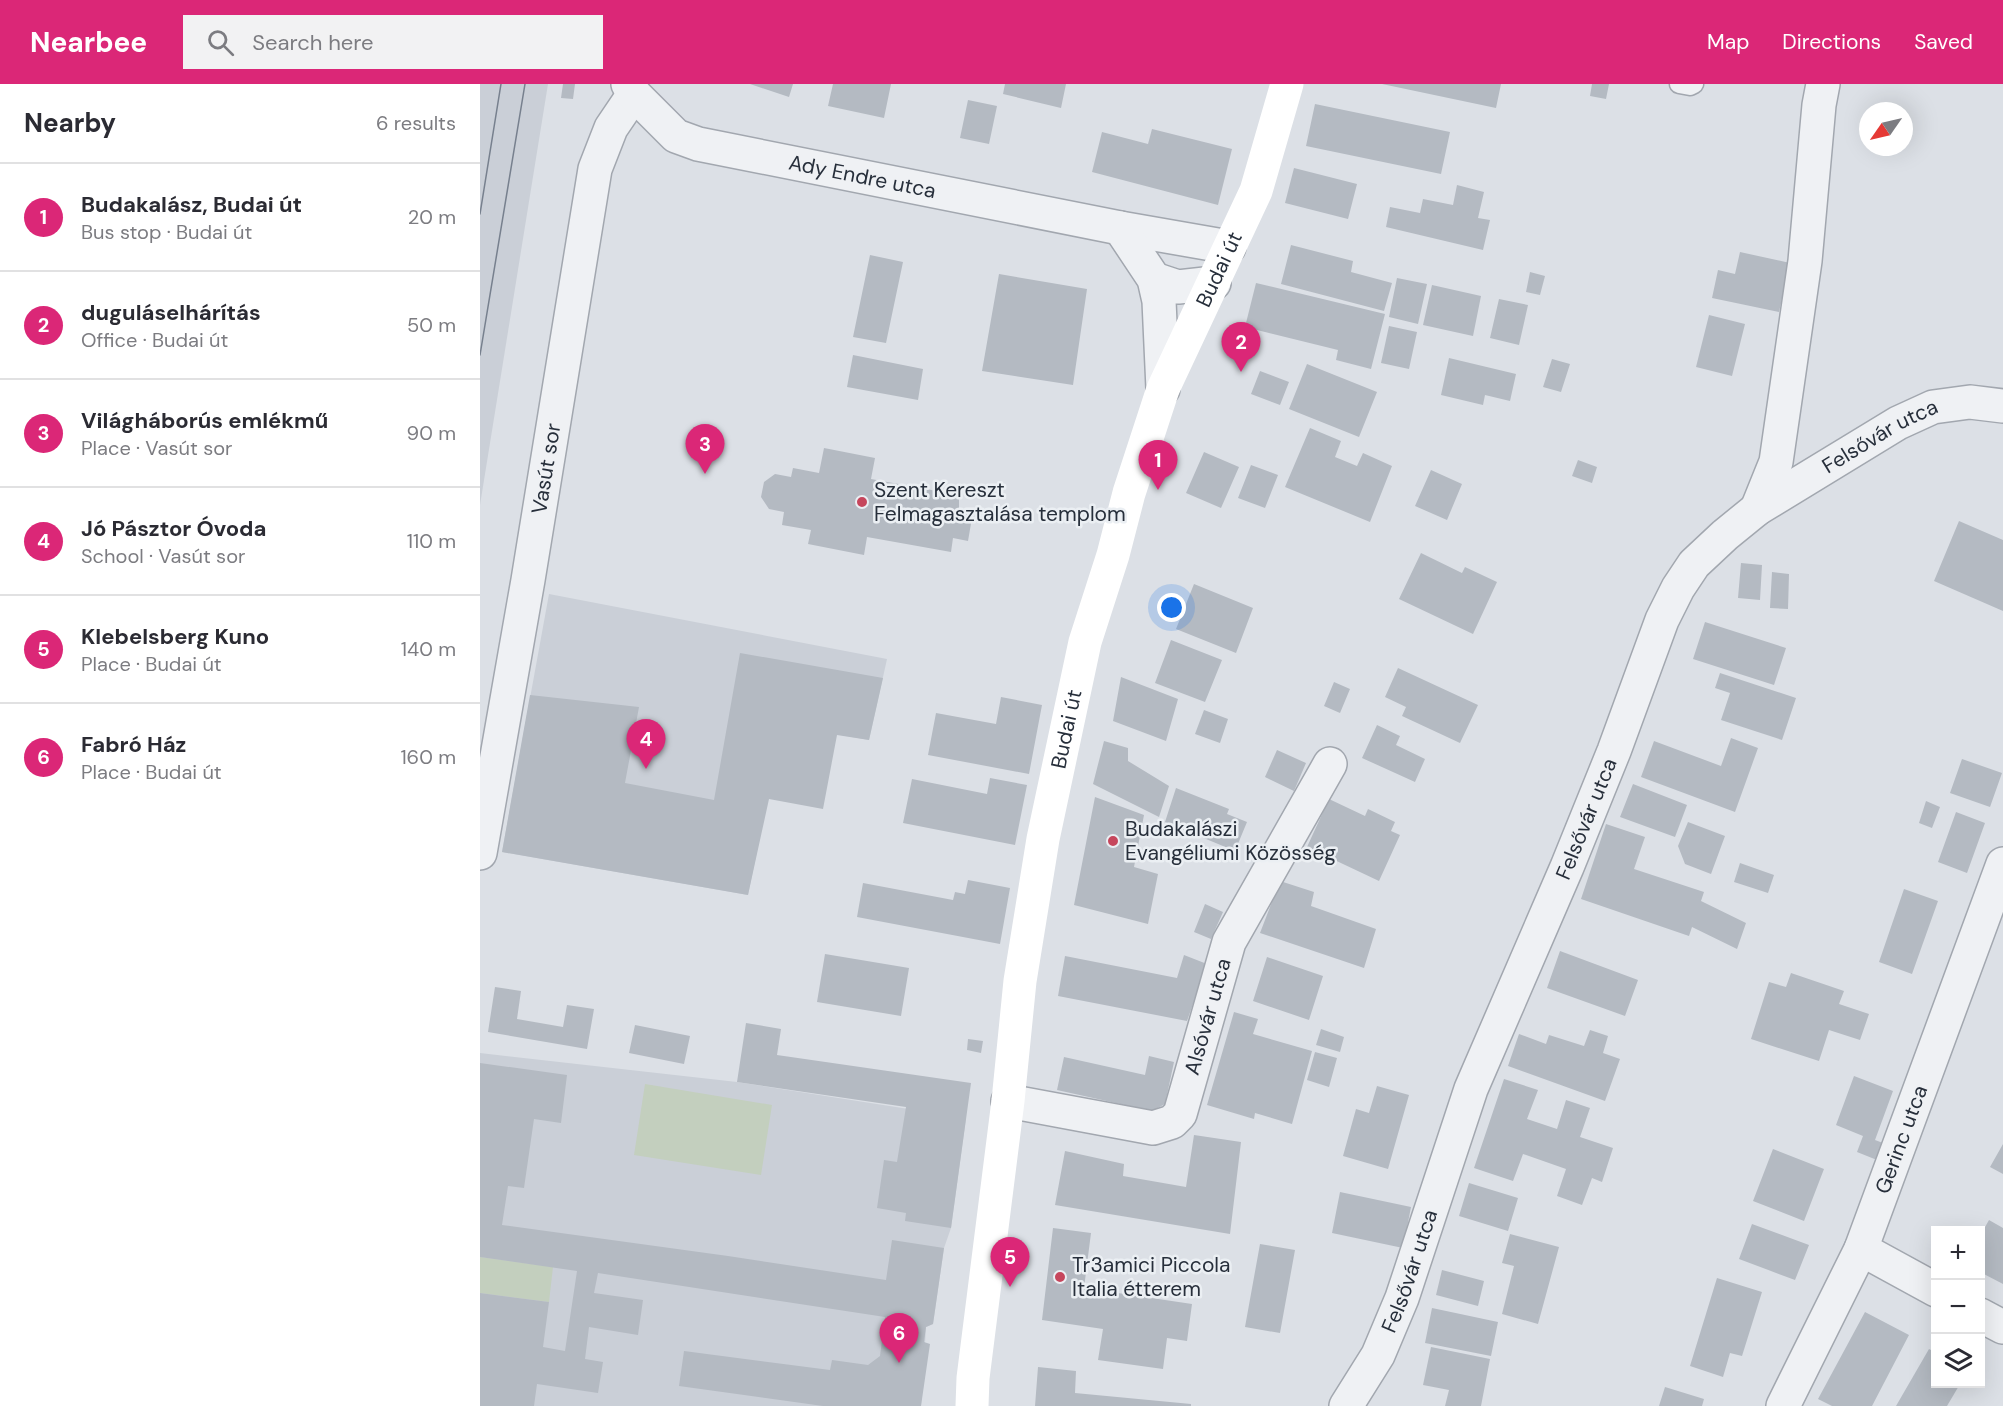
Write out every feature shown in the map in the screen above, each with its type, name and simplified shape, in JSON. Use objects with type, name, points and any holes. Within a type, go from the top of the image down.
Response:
[{"type":"main road","name":"Budai út","points":[[972,1406],[973,1378],[1008,1101],[1020,981],[1043,840],[1083,654],[1163,389],[1256,190],[1287,84]]},
{"type":"street","points":[[1757,509],[1776,462],[1805,261],[1819,105],[1823,84]]},
{"type":"street","name":"Ady Endre utca","points":[[631,89],[676,136],[698,144],[1120,228],[1230,247]]},
{"type":"street","name":"Vasút sor","points":[[480,853],[528,580],[595,169],[611,128],[631,89]]},
{"type":"street","points":[[1120,228],[1154,279],[1159,301],[1163,389]]},
{"type":"street","points":[[1154,279],[1178,287],[1214,283]]},
{"type":"street","name":"Felsővár utca","points":[[1346,1406],[1378,1355],[1402,1299],[1471,1089],[1567,867],[1618,740],[1662,620],[1678,588],[1694,564],[1757,509],[1898,423],[1933,407],[1970,402],[2003,406]]},
{"type":"street","name":"Alsóvár utca","points":[[1008,1101],[1153,1128],[1172,1122],[1180,1114],[1229,942],[1330,764]]},
{"type":"street","name":"Gerinc utca","points":[[1783,1406],[1862,1249],[2003,864]]},
{"type":"street","points":[[1862,1249],[1931,1288]]},
{"type":"street","points":[[1985,1318],[2003,1328]]},
{"type":"lane","points":[[1678,84],[1690,86],[1694,84]]},
{"type":"shaded area","points":[[480,84],[548,84],[480,505]]},
{"type":"shaded area","points":[[549,594],[887,659],[869,740],[783,725],[748,895],[502,852]]},
{"type":"shaded area","points":[[480,1053],[737,1082],[966,1118],[951,1228],[944,1248],[933,1324],[926,1327],[921,1406],[480,1406]]},
{"type":"green space","points":[[645,1084],[772,1105],[761,1175],[634,1155]]},
{"type":"green space","points":[[480,1257],[553,1267],[549,1302],[480,1293]]},
{"type":"building","points":[[563,84],[575,84],[573,99],[561,98]]},
{"type":"building","points":[[750,84],[793,84],[789,97]]},
{"type":"building","points":[[833,84],[891,84],[884,118],[828,106]]},
{"type":"building","points":[[1005,84],[1066,84],[1061,108],[1003,94]]},
{"type":"building","points":[[1382,84],[1501,84],[1496,108]]},
{"type":"building","points":[[1592,84],[1609,84],[1606,99],[1590,96]]},
{"type":"building","points":[[968,100],[997,106],[989,144],[960,138]]},
{"type":"building","points":[[1315,104],[1450,132],[1441,174],[1306,146]]},
{"type":"building","points":[[1152,129],[1232,149],[1218,205],[1092,172],[1102,132],[1148,144]]},
{"type":"building","points":[[1294,168],[1357,184],[1348,219],[1285,203]]},
{"type":"building","points":[[1457,185],[1484,192],[1478,218],[1490,220],[1483,250],[1386,227],[1390,207],[1420,213],[1423,199],[1453,205]]},
{"type":"building","points":[[1291,245],[1353,261],[1351,272],[1392,283],[1384,311],[1281,284]]},
{"type":"building","points":[[1740,252],[1790,263],[1779,312],[1712,298],[1718,270],[1735,274]]},
{"type":"building","points":[[870,255],[903,262],[886,343],[853,337]]},
{"type":"building","points":[[1530,272],[1545,276],[1540,295],[1526,292]]},
{"type":"building","points":[[999,274],[1087,289],[1073,385],[982,371]]},
{"type":"building","points":[[1397,278],[1427,284],[1418,324],[1389,317]]},
{"type":"building","points":[[1256,283],[1385,314],[1371,369],[1336,360],[1338,350],[1245,327]]},
{"type":"building","points":[[1432,285],[1481,296],[1473,336],[1423,325]]},
{"type":"building","points":[[1499,299],[1528,305],[1519,345],[1490,338]]},
{"type":"building","points":[[1709,315],[1745,324],[1732,376],[1696,367]]},
{"type":"building","points":[[1389,326],[1417,332],[1409,369],[1381,363]]},
{"type":"building","points":[[853,355],[923,369],[918,400],[847,387]]},
{"type":"building","points":[[1449,358],[1516,374],[1510,401],[1485,395],[1483,405],[1441,395]]},
{"type":"building","points":[[1552,359],[1570,364],[1561,392],[1543,387]]},
{"type":"building","points":[[1307,364],[1377,392],[1359,437],[1289,409]]},
{"type":"building","points":[[1260,371],[1289,382],[1280,405],[1251,394]]},
{"type":"building","points":[[1310,428],[1341,441],[1335,457],[1357,466],[1363,453],[1392,466],[1370,522],[1285,487]]},
{"type":"building","name":"Szent Kereszt Felmagasztalása templom","points":[[824,448],[875,458],[871,479],[959,495],[959,508],[973,512],[968,541],[953,538],[951,552],[867,537],[864,555],[808,544],[811,530],[782,525],[784,512],[769,509],[761,497],[764,482],[775,474],[791,477],[793,468],[819,473]]},
{"type":"building","points":[[1204,452],[1239,467],[1221,508],[1186,493]]},
{"type":"building","points":[[1578,460],[1597,467],[1592,483],[1572,476]]},
{"type":"building","points":[[1251,465],[1278,475],[1265,508],[1238,498]]},
{"type":"building","points":[[1431,470],[1462,484],[1447,520],[1415,506]]},
{"type":"building","points":[[1959,521],[2003,540],[2003,611],[1934,581]]},
{"type":"building","points":[[1421,553],[1462,573],[1465,567],[1497,582],[1473,634],[1399,599]]},
{"type":"building","points":[[1741,563],[1762,565],[1760,600],[1738,598]]},
{"type":"building","points":[[1772,572],[1789,574],[1788,609],[1770,608]]},
{"type":"building","points":[[1194,584],[1253,608],[1236,653],[1176,629]]},
{"type":"building","points":[[1705,622],[1786,648],[1774,685],[1693,659]]},
{"type":"building","points":[[1171,640],[1222,660],[1205,702],[1155,683]]},
{"type":"building","points":[[740,653],[883,678],[869,740],[837,735],[823,809],[769,799],[748,895],[502,852],[530,695],[639,707],[625,783],[714,800]]},
{"type":"building","points":[[1398,668],[1478,705],[1460,743],[1402,716],[1406,707],[1385,697]]},
{"type":"building","points":[[1720,673],[1796,698],[1782,740],[1721,720],[1730,693],[1715,688]]},
{"type":"building","points":[[1121,677],[1178,699],[1166,741],[1113,721]]},
{"type":"building","points":[[1334,682],[1350,689],[1340,713],[1324,706]]},
{"type":"building","points":[[1001,697],[1042,705],[1029,774],[928,755],[936,713],[996,724]]},
{"type":"building","points":[[1204,710],[1228,719],[1220,743],[1195,734]]},
{"type":"building","points":[[1377,725],[1400,736],[1396,745],[1425,759],[1415,782],[1362,758]]},
{"type":"building","points":[[1731,738],[1758,748],[1735,812],[1641,777],[1654,741],[1721,766]]},
{"type":"building","points":[[1104,741],[1128,748],[1128,761],[1169,786],[1159,817],[1093,784]]},
{"type":"building","points":[[1277,750],[1306,763],[1294,791],[1265,777]]},
{"type":"building","points":[[1962,759],[2002,773],[1990,807],[1950,793]]},
{"type":"building","points":[[990,778],[1027,785],[1015,845],[903,823],[912,779],[987,794]]},
{"type":"building","points":[[1633,784],[1687,805],[1675,837],[1620,817]]},
{"type":"building","points":[[1176,788],[1229,809],[1227,814],[1247,822],[1235,851],[1165,822]]},
{"type":"building","name":"Budakalászi Evangéliumi Közösség","points":[[1095,797],[1144,815],[1134,867],[1158,874],[1148,924],[1074,905]]},
{"type":"building","points":[[1329,799],[1365,816],[1368,809],[1395,822],[1391,831],[1400,835],[1379,881],[1307,847]]},
{"type":"building","points":[[1926,801],[1940,807],[1932,828],[1919,823]]},
{"type":"building","points":[[1956,812],[1985,823],[1967,873],[1938,862]]},
{"type":"building","points":[[1688,822],[1725,836],[1711,874],[1685,864],[1678,846]]},
{"type":"building","points":[[1606,824],[1645,837],[1634,869],[1704,892],[1701,901],[1746,923],[1737,949],[1692,927],[1689,936],[1581,899]]},
{"type":"building","points":[[1740,863],[1774,875],[1768,893],[1734,882]]},
{"type":"building","points":[[968,880],[1010,888],[1000,944],[857,917],[863,883],[953,900],[955,892],[965,894]]},
{"type":"building","points":[[1280,881],[1314,892],[1311,906],[1376,929],[1364,968],[1260,933]]},
{"type":"building","points":[[1904,889],[1938,901],[1912,974],[1879,962]]},
{"type":"building","points":[[1205,904],[1223,912],[1211,939],[1194,932]]},
{"type":"building","points":[[1560,951],[1638,980],[1625,1016],[1547,988]]},
{"type":"building","points":[[825,954],[909,968],[901,1016],[817,1002]]},
{"type":"building","points":[[1184,955],[1207,964],[1187,1021],[1058,996],[1065,956],[1177,978]]},
{"type":"building","points":[[1267,957],[1323,976],[1309,1020],[1253,1001]]},
{"type":"building","points":[[1791,973],[1844,991],[1839,1004],[1869,1014],[1860,1040],[1829,1030],[1819,1061],[1751,1039],[1769,982],[1786,987]]},
{"type":"building","points":[[495,987],[521,991],[517,1019],[563,1027],[567,1005],[594,1009],[587,1049],[488,1032]]},
{"type":"building","points":[[1234,1012],[1258,1019],[1253,1034],[1312,1051],[1292,1124],[1255,1113],[1254,1119],[1207,1105]]},
{"type":"building","points":[[746,1023],[781,1029],[777,1055],[971,1083],[951,1228],[905,1221],[906,1213],[877,1208],[884,1160],[897,1162],[906,1107],[737,1082]]},
{"type":"building","points":[[635,1025],[690,1036],[684,1064],[629,1053]]},
{"type":"building","points":[[1321,1029],[1344,1037],[1340,1052],[1316,1045]]},
{"type":"building","points":[[1590,1030],[1608,1036],[1603,1053],[1620,1059],[1605,1101],[1508,1066],[1519,1034],[1546,1044],[1549,1035],[1584,1046]]},
{"type":"building","points":[[968,1039],[983,1041],[981,1053],[967,1050]]},
{"type":"building","points":[[1315,1052],[1337,1058],[1329,1087],[1307,1080]]},
{"type":"building","points":[[1149,1056],[1174,1062],[1165,1104],[1152,1111],[1057,1090],[1064,1057],[1145,1075]]},
{"type":"building","points":[[480,1063],[567,1075],[561,1123],[534,1119],[524,1188],[508,1186],[502,1225],[886,1280],[892,1240],[944,1248],[933,1324],[926,1327],[924,1342],[930,1344],[921,1406],[823,1406],[679,1386],[684,1351],[830,1370],[832,1360],[868,1365],[880,1356],[885,1317],[598,1273],[594,1293],[643,1300],[638,1335],[589,1327],[585,1359],[603,1362],[598,1393],[537,1384],[534,1406],[480,1406],[480,1293],[549,1302],[543,1347],[565,1351],[577,1271],[480,1257]]},
{"type":"building","points":[[1854,1076],[1893,1091],[1875,1140],[1883,1143],[1877,1160],[1857,1152],[1863,1136],[1836,1125]]},
{"type":"building","points":[[1504,1079],[1538,1090],[1527,1119],[1557,1129],[1566,1100],[1590,1108],[1580,1137],[1613,1148],[1602,1182],[1592,1178],[1582,1205],[1557,1196],[1566,1169],[1523,1154],[1513,1181],[1474,1168]]},
{"type":"building","points":[[1377,1086],[1409,1095],[1388,1169],[1343,1156],[1356,1109],[1369,1113]]},
{"type":"building","points":[[1194,1135],[1241,1142],[1230,1234],[1055,1205],[1065,1151],[1124,1164],[1123,1176],[1186,1187]]},
{"type":"building","points":[[2003,1144],[2003,1174],[1990,1167]]},
{"type":"building","points":[[1773,1149],[1824,1169],[1804,1221],[1753,1201]]},
{"type":"building","points":[[1469,1183],[1518,1198],[1508,1231],[1459,1216]]},
{"type":"building","points":[[1340,1192],[1411,1207],[1403,1248],[1332,1233]]},
{"type":"building","points":[[1989,1220],[2003,1228],[2003,1284],[1985,1275],[1985,1227]]},
{"type":"building","points":[[1752,1224],[1809,1245],[1795,1280],[1739,1259]]},
{"type":"building","points":[[1053,1228],[1091,1233],[1084,1288],[1192,1304],[1187,1341],[1167,1338],[1163,1369],[1098,1360],[1103,1329],[1042,1320]]},
{"type":"building","points":[[1510,1234],[1559,1247],[1538,1324],[1502,1314],[1514,1266],[1502,1263]]},
{"type":"building","points":[[1260,1244],[1295,1250],[1280,1333],[1245,1327]]},
{"type":"building","points":[[1442,1270],[1484,1281],[1478,1306],[1436,1295]]},
{"type":"building","points":[[1717,1278],[1762,1292],[1742,1356],[1730,1353],[1723,1377],[1690,1366]]},
{"type":"building","points":[[1432,1308],[1498,1322],[1491,1356],[1425,1343]]},
{"type":"building","points":[[1865,1312],[1909,1335],[1872,1406],[1832,1406],[1818,1399]]},
{"type":"building","points":[[1431,1347],[1490,1359],[1481,1406],[1445,1406],[1449,1390],[1423,1385]]},
{"type":"building","points":[[1929,1349],[1931,1350],[1931,1388],[1958,1388],[1947,1406],[1896,1406]]},
{"type":"building","points":[[1038,1367],[1076,1371],[1075,1393],[1191,1404],[1191,1406],[1035,1406]]},
{"type":"building","points":[[1665,1387],[1704,1399],[1702,1406],[1659,1406]]},
{"type":"tram line","points":[[480,214],[501,84]]},
{"type":"tram line","points":[[480,355],[525,84]]},
{"type":"place","name":"duguláselhárítás","points":[[1241,372]]},
{"type":"place","name":"Világháborús emlékmű","points":[[705,474]]},
{"type":"place","name":"Budakalász, Budai út","points":[[1158,490]]},
{"type":"place","name":"Szent Kereszt Felmagasztalása templom","points":[[862,502]]},
{"type":"place","name":"Jó Pásztor Óvoda","points":[[646,769]]},
{"type":"place","name":"Budakalászi Evangéliumi Közösség","points":[[1113,841]]},
{"type":"place","name":"Tr3amici Piccola Italia étterem","points":[[1060,1277]]},
{"type":"place","name":"Klebelsberg Kuno","points":[[1010,1287]]},
{"type":"place","name":"Fabró Ház","points":[[899,1363]]}]
